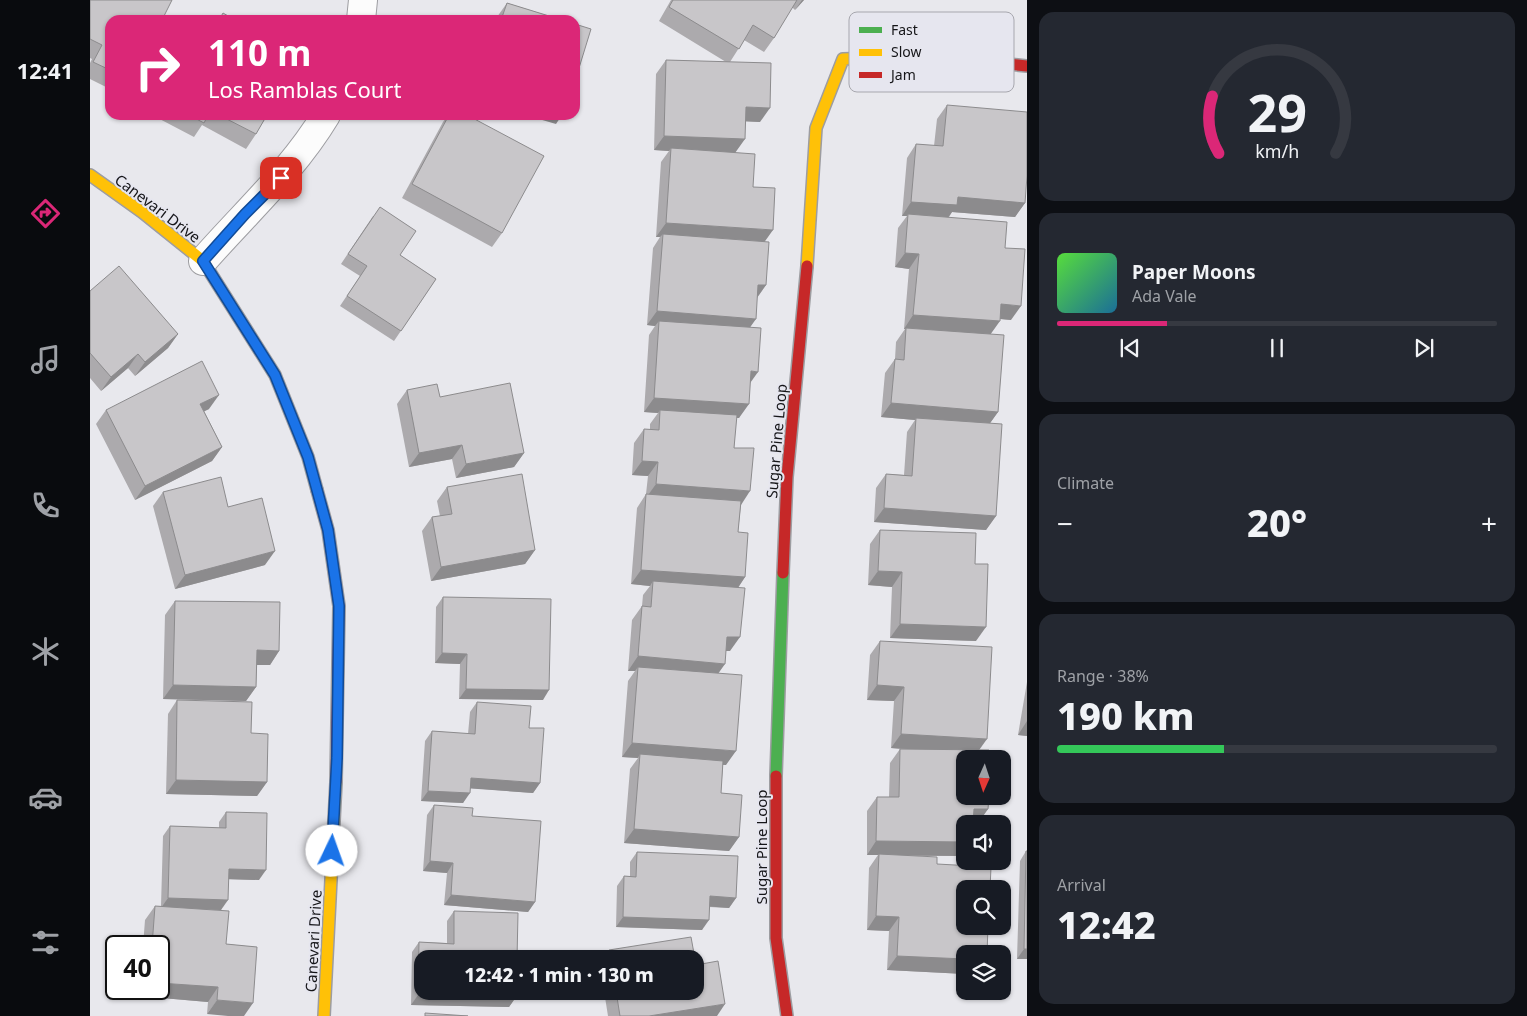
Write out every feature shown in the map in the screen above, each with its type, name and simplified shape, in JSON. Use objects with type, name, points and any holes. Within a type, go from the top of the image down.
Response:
[{"type":"street","points":[[362,15],[363,0]]},
{"type":"street","name":"Sugar Pine Loop","points":[[787,1016],[776,938],[776,736],[787,478],[809,241],[816,128],[843,59],[849,59]]},
{"type":"street","name":"Sugar Pine Loop","points":[[1014,65],[1027,66]]},
{"type":"street","points":[[203,261],[245,214],[281,178],[312,139],[323,120]]},
{"type":"street","name":"Canevari Drive","points":[[90,175],[142,212],[203,261],[275,375],[308,457],[328,530],[339,606],[337,758],[324,1016]]},
{"type":"building","points":[[90,0],[172,0],[164,15],[105,15],[105,68],[93,62],[102,45],[90,39]]},
{"type":"building","points":[[673,0],[797,0],[774,38],[753,25],[739,49],[669,7]]},
{"type":"building","points":[[507,3],[546,15],[503,15]]},
{"type":"building","points":[[580,26],[591,29],[580,65]]},
{"type":"building","points":[[666,60],[771,63],[770,108],[746,107],[745,139],[664,136]]},
{"type":"building","points":[[947,105],[1027,112],[1025,203],[958,197],[957,205],[911,202],[916,144],[943,146]]},
{"type":"building","points":[[229,120],[264,120],[256,134]]},
{"type":"building","points":[[446,120],[476,120],[544,156],[502,233],[412,184]]},
{"type":"building","points":[[671,148],[755,154],[753,187],[775,188],[773,230],[666,223]]},
{"type":"building","points":[[380,207],[416,231],[400,255],[436,279],[401,331],[347,296],[367,266],[348,254]]},
{"type":"building","points":[[908,214],[1007,222],[1005,248],[1025,249],[1021,306],[1001,304],[1000,321],[913,315],[919,254],[905,253]]},
{"type":"building","points":[[663,234],[769,242],[766,285],[758,285],[756,319],[657,311]]},
{"type":"building","points":[[119,266],[178,334],[145,362],[138,354],[111,377],[90,353],[90,291]]},
{"type":"building","points":[[659,321],[761,328],[758,372],[751,371],[749,404],[654,398]]},
{"type":"building","points":[[906,328],[1004,335],[998,412],[891,403],[895,359],[904,360]]},
{"type":"building","points":[[202,361],[219,395],[200,404],[222,447],[145,486],[106,410]]},
{"type":"building","points":[[510,383],[524,453],[466,464],[462,445],[419,453],[407,390],[437,384],[440,397]]},
{"type":"building","points":[[660,410],[737,415],[734,448],[754,448],[750,491],[656,484],[658,462],[642,461],[644,429],[659,430]]},
{"type":"building","points":[[916,418],[1002,424],[996,516],[884,508],[886,474],[912,476]]},
{"type":"building","points":[[522,474],[535,550],[441,567],[432,517],[452,514],[447,487]]},
{"type":"building","points":[[221,477],[228,507],[262,498],[275,551],[185,575],[163,492]]},
{"type":"building","points":[[646,494],[741,501],[738,532],[748,533],[745,577],[641,570]]},
{"type":"building","points":[[880,530],[976,533],[975,564],[988,564],[986,627],[900,624],[902,572],[878,571]]},
{"type":"building","points":[[653,581],[745,588],[740,637],[727,637],[725,664],[638,656],[642,606],[651,607]]},
{"type":"building","points":[[443,597],[551,599],[549,690],[466,689],[467,654],[442,653]]},
{"type":"building","points":[[175,601],[280,602],[279,651],[257,650],[256,687],[173,685]]},
{"type":"building","points":[[880,641],[992,647],[987,739],[901,734],[904,687],[877,685]]},
{"type":"building","points":[[638,667],[742,675],[736,751],[632,743]]},
{"type":"building","points":[[177,700],[252,702],[251,733],[268,734],[267,782],[176,780]]},
{"type":"building","points":[[477,702],[531,706],[529,728],[544,728],[540,783],[471,778],[470,793],[428,791],[432,731],[475,734]]},
{"type":"building","points":[[900,749],[989,750],[956,750],[956,805],[988,805],[988,809],[974,809],[974,815],[956,815],[956,842],[876,841],[877,797],[899,797]]},
{"type":"building","points":[[640,754],[723,761],[721,793],[742,795],[739,837],[634,829]]},
{"type":"building","points":[[434,805],[473,808],[472,816],[541,821],[535,902],[451,895],[453,863],[430,861]]},
{"type":"building","points":[[226,812],[267,813],[266,870],[229,869],[228,900],[168,898],[170,826],[226,828]]},
{"type":"building","points":[[1026,851],[1027,949],[1024,949]]},
{"type":"building","points":[[637,852],[738,856],[736,898],[710,896],[709,920],[623,917],[624,876],[636,877]]},
{"type":"building","points":[[879,854],[937,857],[937,864],[956,865],[956,870],[991,870],[990,880],[956,880],[956,935],[988,935],[987,945],[956,945],[956,959],[897,956],[899,917],[876,916]]},
{"type":"building","points":[[155,906],[229,911],[226,944],[257,947],[253,1003],[217,1000],[218,987],[170,984],[170,935],[153,935]]},
{"type":"building","points":[[454,911],[518,913],[517,950],[419,950],[419,942],[454,944]]},
{"type":"building","points":[[691,937],[693,950],[609,950]]},
{"type":"building","points":[[718,961],[725,1004],[649,1016],[620,1016],[617,1000],[704,1000],[704,964]]},
{"type":"building","points":[[425,1013],[468,1016],[425,1016]]},
{"type":"traffic: fast","points":[[776,776],[783,573]]},
{"type":"traffic: slow","points":[[807,266],[816,128],[843,59],[849,59]]},
{"type":"traffic: slow","points":[[90,175],[142,212],[203,261],[275,375],[308,457],[317,490]]},
{"type":"traffic: slow","points":[[324,1016],[336,782]]},
{"type":"traffic: jam","points":[[1014,65],[1027,66]]},
{"type":"traffic: jam","points":[[783,573],[787,477],[807,266]]},
{"type":"traffic: jam","points":[[317,490],[328,530],[339,606],[336,782]]},
{"type":"traffic: jam","points":[[776,776],[776,938],[787,1016]]},
{"type":"route","points":[[281,178],[245,214],[203,261],[275,375],[308,457],[328,530],[339,606],[337,758],[332,851]]}]
